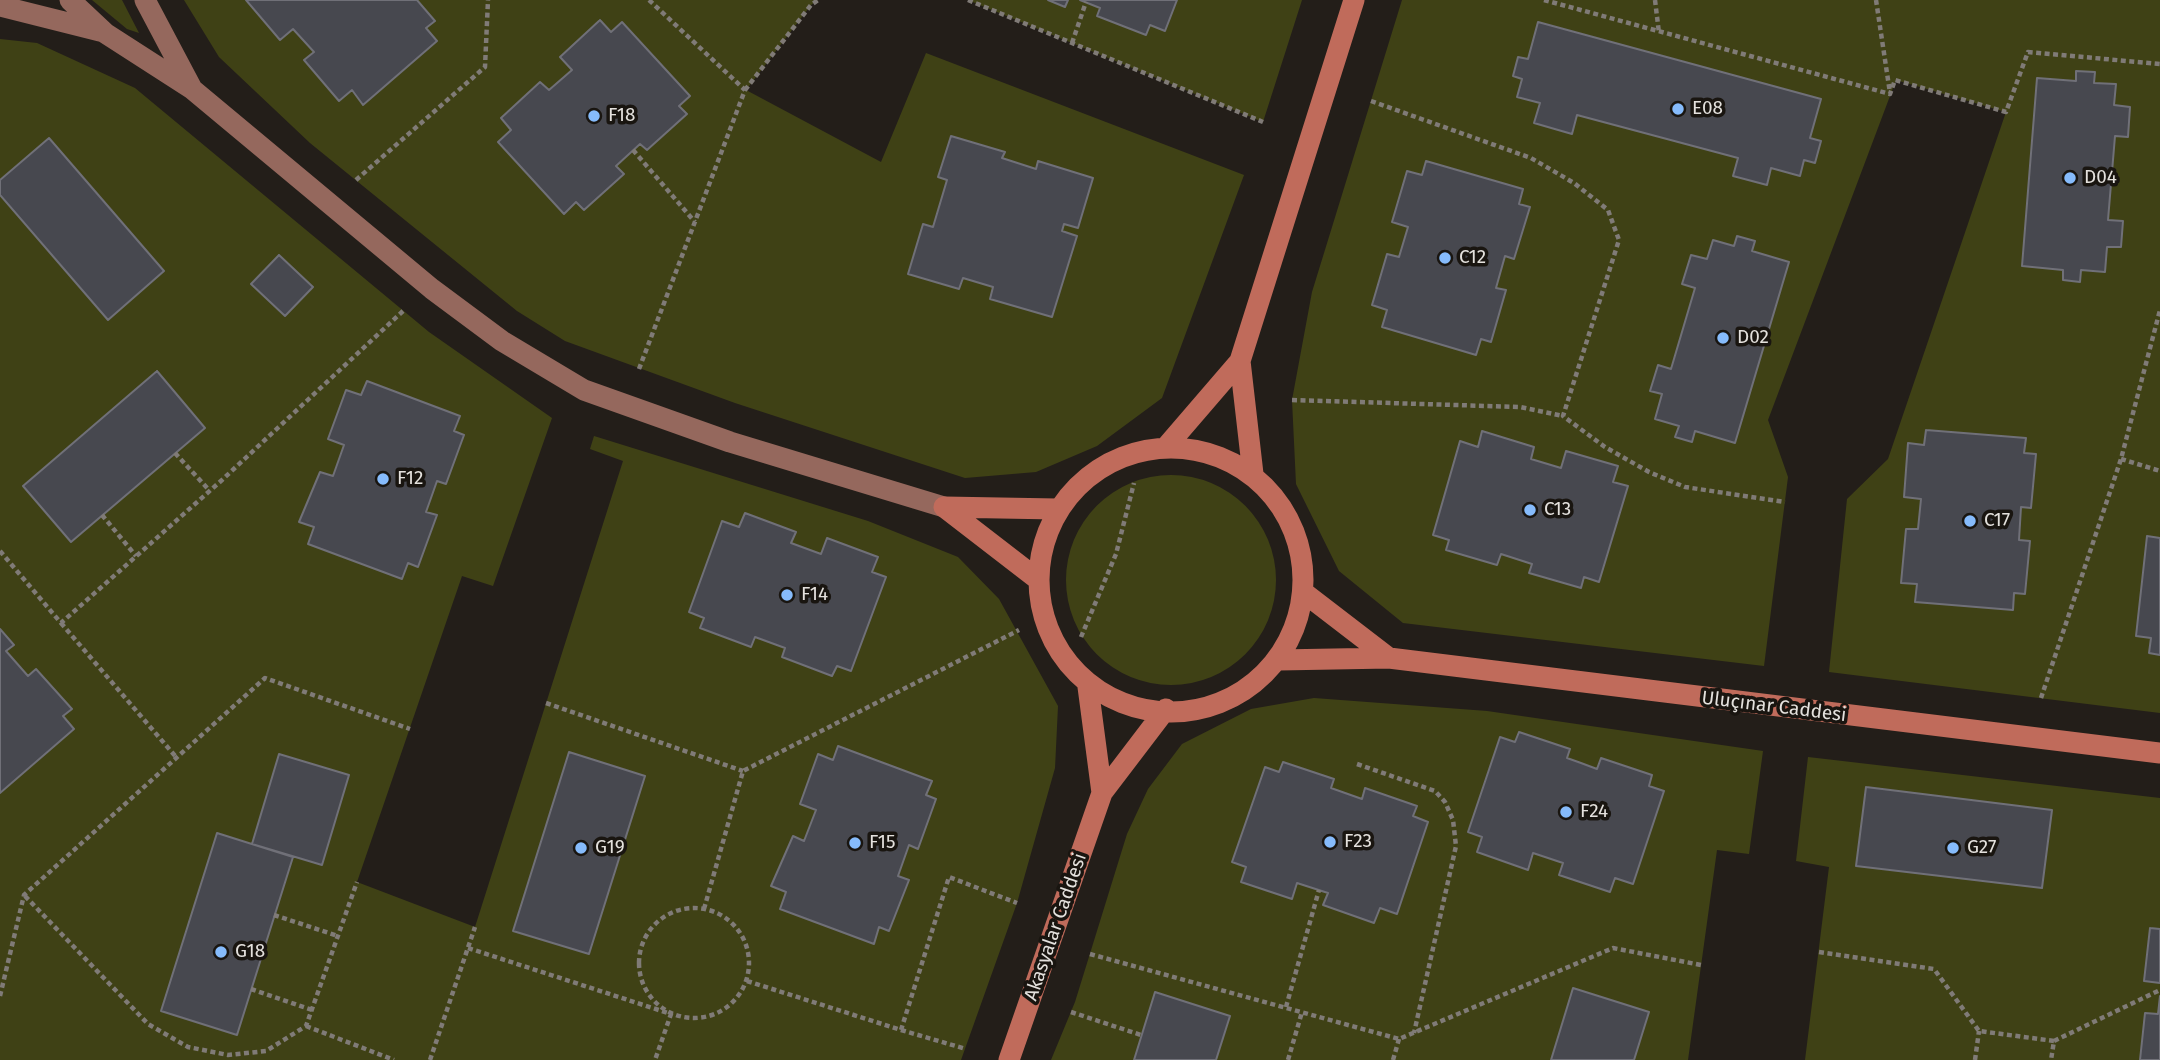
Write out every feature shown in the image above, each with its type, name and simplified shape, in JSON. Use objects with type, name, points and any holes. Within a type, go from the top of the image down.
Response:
[{"type":"main road","points":[[1166,447],[1240,361],[1354,0]]},
{"type":"main road","points":[[1240,361],[1253,474]]},
{"type":"main road","points":[[1166,447],[1214,454],[1253,474],[1284,509],[1295,530],[1306,575],[1307,596],[1295,632],[1279,660],[1258,682],[1213,704],[1166,709],[1128,704],[1088,687],[1070,667],[1049,632],[1036,578],[1042,544],[1057,509],[1098,470],[1125,455],[1166,447]]},
{"type":"main road","points":[[944,507],[1057,509]]},
{"type":"main road","points":[[944,507],[1036,578]]},
{"type":"main road","points":[[1307,596],[1388,658]]},
{"type":"main road","name":"Uluçınar Caddesi","points":[[1279,660],[1388,658],[2160,753]]},
{"type":"main road","points":[[1088,687],[1102,793]]},
{"type":"main road","points":[[1102,793],[1166,709]]},
{"type":"main road","name":"Akasyalar Caddesi","points":[[1009,1060],[1102,793]]},
{"type":"street","points":[[70,0],[106,33],[192,89],[432,289],[502,341],[584,390],[730,442],[944,507]]},
{"type":"street","points":[[144,1],[192,89]]},
{"type":"street","points":[[0,6],[106,33]]},
{"type":"path","points":[[356,180],[485,67],[488,0]]},
{"type":"path","points":[[649,0],[746,90]]},
{"type":"path","points":[[639,369],[746,90],[811,5],[818,0]]},
{"type":"path","points":[[968,0],[1263,122]]},
{"type":"path","points":[[1544,0],[1890,94]]},
{"type":"path","points":[[1655,0],[1659,33]]},
{"type":"path","points":[[1876,0],[1890,94]]},
{"type":"path","points":[[1072,43],[1086,2]]},
{"type":"path","points":[[1887,76],[2007,112],[2028,52],[2160,64]]},
{"type":"path","points":[[1890,94],[1895,80]]},
{"type":"path","points":[[1371,101],[1531,159],[1574,183],[1608,210],[1619,240],[1563,416]]},
{"type":"path","points":[[633,150],[695,222]]},
{"type":"path","points":[[2041,698],[2121,459],[2160,310]]},
{"type":"path","points":[[61,623],[403,311]]},
{"type":"path","points":[[1292,400],[1520,407],[1563,416],[1605,447],[1649,472],[1685,487],[1785,502]]},
{"type":"path","points":[[175,453],[209,490]]},
{"type":"path","points":[[2121,459],[2160,471]]},
{"type":"path","points":[[1081,636],[1116,554],[1133,483]]},
{"type":"path","points":[[102,515],[136,556]]},
{"type":"path","points":[[0,551],[176,757]]},
{"type":"path","points":[[546,703],[743,771],[1019,631]]},
{"type":"path","points":[[0,996],[24,895],[265,678],[410,729]]},
{"type":"path","points":[[1357,765],[1435,791],[1445,802],[1452,820],[1456,846],[1414,1033]]},
{"type":"path","points":[[705,909],[743,771]]},
{"type":"path","points":[[901,1030],[949,877],[1017,902]]},
{"type":"path","points":[[24,895],[148,1024],[188,1047],[228,1055],[266,1051],[306,1026],[357,882]]},
{"type":"path","points":[[1286,1008],[1319,890]]},
{"type":"path","points":[[468,948],[671,1014],[688,1018],[707,1017],[724,1010],[738,998],[747,981],[750,962],[747,944],[737,928],[722,916],[705,909],[687,909],[670,914],[656,924],[645,938],[640,955],[643,981],[656,1004],[671,1014]]},
{"type":"path","points":[[274,915],[338,936]]},
{"type":"path","points":[[430,1060],[475,928]]},
{"type":"path","points":[[1090,954],[1399,1039],[1613,948],[1701,965]]},
{"type":"path","points":[[1819,952],[1934,969],[1979,1031],[1975,1060]]},
{"type":"path","points":[[747,981],[966,1049]]},
{"type":"path","points":[[251,989],[312,1010]]},
{"type":"path","points":[[1979,1031],[2054,1041],[2160,990]]},
{"type":"path","points":[[1070,1012],[1141,1035]]},
{"type":"path","points":[[1288,1060],[1303,1012]]},
{"type":"path","points":[[655,1060],[671,1014]]},
{"type":"path","points":[[306,1026],[394,1060]]},
{"type":"path","points":[[1392,1060],[1399,1039]]},
{"type":"path","points":[[2051,1060],[2054,1041]]},
{"type":"shaded area","points":[[92,0],[122,0],[139,33],[127,29]]},
{"type":"shaded area","points":[[184,0],[818,0],[811,5],[746,90],[881,162],[926,53],[1244,175],[1162,398],[1097,446],[1036,472],[965,478],[735,403],[565,341],[517,311],[310,143],[219,57]]},
{"type":"shaded area","points":[[968,0],[1302,0],[1263,122]]},
{"type":"shaded area","points":[[1402,0],[2160,0],[2160,713],[1829,672],[1847,499],[1888,459],[2006,112],[1896,80],[1768,420],[1788,477],[1764,666],[1403,623],[1339,571],[1296,484],[1292,400],[1312,292]]},
{"type":"shaded area","points":[[0,39],[37,43],[135,88],[429,332],[552,418],[493,586],[462,576],[357,882],[475,927],[623,461],[590,449],[594,436],[868,521],[958,557],[999,599],[1058,706],[1055,768],[1017,903],[961,1060],[0,1060]]},
{"type":"shaded area","points":[[1171,475],[1211,483],[1245,506],[1268,540],[1276,580],[1268,620],[1245,654],[1211,677],[1171,685],[1131,677],[1097,654],[1074,620],[1066,580],[1074,540],[1097,506],[1131,483]]},
{"type":"shaded area","points":[[1314,698],[1487,711],[1763,751],[1749,854],[1717,850],[1688,1060],[1051,1060],[1075,1002],[1127,834],[1148,789],[1182,744],[1251,709]]},
{"type":"shaded area","points":[[1808,757],[2160,798],[2160,1060],[1805,1060],[1829,867],[1796,861]]},
{"type":"building","points":[[246,0],[417,0],[435,21],[426,28],[437,41],[363,105],[352,90],[339,101],[304,60],[314,52],[293,29],[280,40]]},
{"type":"building","points":[[1048,0],[1068,0],[1065,7]]},
{"type":"building","points":[[1080,0],[1177,0],[1165,31],[1150,25],[1146,35],[1097,16],[1100,8]]},
{"type":"building","name":"F18","points":[[600,20],[611,32],[622,22],[690,96],[679,106],[687,114],[647,150],[640,144],[616,166],[624,174],[584,210],[576,202],[564,214],[498,142],[511,130],[501,118],[540,82],[549,90],[572,70],[560,57]]},
{"type":"building","name":"E08","points":[[1538,22],[1821,99],[1810,138],[1821,141],[1815,163],[1804,160],[1800,176],[1771,168],[1767,185],[1733,176],[1738,158],[1577,115],[1572,134],[1534,123],[1540,103],[1517,97],[1522,79],[1513,76],[1518,57],[1528,59]]},
{"type":"building","name":"D04","points":[[2076,71],[2095,72],[2094,83],[2116,84],[2114,105],[2130,107],[2128,137],[2115,136],[2108,220],[2123,221],[2121,247],[2107,247],[2105,272],[2081,270],[2080,282],[2063,280],[2063,270],[2022,266],[2037,78],[2076,81]]},
{"type":"building","points":[[951,136],[1005,152],[1002,158],[1036,169],[1038,161],[1093,178],[1078,228],[1064,224],[1062,231],[1077,236],[1052,317],[990,299],[993,287],[963,278],[959,289],[908,274],[923,224],[933,227],[947,180],[938,177]]},
{"type":"building","points":[[49,138],[164,271],[108,320],[0,195],[0,180]]},
{"type":"building","name":"C12","points":[[1426,161],[1523,189],[1519,204],[1530,207],[1514,259],[1505,256],[1496,288],[1506,290],[1491,342],[1481,339],[1476,355],[1382,327],[1387,310],[1372,305],[1387,254],[1399,257],[1408,227],[1392,222],[1407,171],[1422,175]]},
{"type":"building","name":"D02","points":[[1737,236],[1755,241],[1752,251],[1789,262],[1735,443],[1695,431],[1692,442],[1675,437],[1679,426],[1655,419],[1662,394],[1650,391],[1658,365],[1671,369],[1695,288],[1682,284],[1691,255],[1707,259],[1713,240],[1734,246]]},
{"type":"building","points":[[279,255],[313,287],[285,316],[251,284]]},
{"type":"building","points":[[157,371],[205,428],[71,542],[23,486]]},
{"type":"building","name":"F12","points":[[367,381],[460,416],[454,431],[464,435],[446,484],[437,481],[426,512],[437,515],[418,567],[408,563],[402,579],[308,544],[314,527],[299,522],[320,472],[333,476],[344,445],[328,439],[346,390],[361,395]]},
{"type":"building","name":"C17","points":[[1926,430],[2026,438],[2024,453],[2036,454],[2031,508],[2021,507],[2019,540],[2030,541],[2025,594],[2014,593],[2013,610],[1915,602],[1917,584],[1901,583],[1906,529],[1918,529],[1921,499],[1904,497],[1908,443],[1924,445]]},
{"type":"building","name":"C13","points":[[1482,431],[1534,447],[1531,459],[1561,468],[1566,451],[1618,466],[1613,482],[1628,486],[1599,582],[1584,577],[1581,588],[1529,573],[1532,564],[1501,554],[1497,565],[1446,550],[1449,540],[1433,535],[1460,441],[1478,447]]},
{"type":"building","name":"F14","points":[[745,513],[796,532],[791,543],[821,554],[827,538],[878,557],[872,572],[886,577],[851,671],[837,666],[832,676],[782,657],[785,648],[755,637],[751,647],[700,628],[704,618],[689,612],[722,521],[739,527]]},
{"type":"building","points":[[2147,536],[2160,538],[2160,655],[2149,653],[2151,638],[2136,636]]},
{"type":"building","points":[[0,629],[14,645],[6,651],[28,676],[36,669],[72,709],[63,716],[74,729],[0,793]]},
{"type":"building","name":"F24","points":[[1519,732],[1570,749],[1567,758],[1597,769],[1601,758],[1652,775],[1649,786],[1664,791],[1633,884],[1615,878],[1610,892],[1559,875],[1563,863],[1533,853],[1528,870],[1477,852],[1482,837],[1468,832],[1500,737],[1515,742]]},
{"type":"building","name":"F15","points":[[838,746],[932,781],[926,795],[936,799],[918,849],[909,845],[898,876],[909,880],[889,931],[879,927],[874,944],[780,909],[786,892],[771,886],[793,836],[804,841],[816,810],[800,804],[818,754],[833,760]]},
{"type":"building","name":"G19","points":[[569,752],[645,776],[589,954],[513,931]]},
{"type":"building","points":[[279,754],[349,775],[322,865],[252,844]]},
{"type":"building","name":"F23","points":[[1283,762],[1334,779],[1331,788],[1362,799],[1365,788],[1417,806],[1413,816],[1428,822],[1397,914],[1380,908],[1374,923],[1323,905],[1328,893],[1297,883],[1292,899],[1241,882],[1246,867],[1232,862],[1265,767],[1279,772]]},
{"type":"building","name":"G27","points":[[1866,787],[2052,810],[2042,888],[1856,866]]},
{"type":"building","name":"G18","points":[[217,833],[293,857],[237,1035],[161,1011]]},
{"type":"building","points":[[2150,928],[2160,929],[2160,983],[2144,981]]},
{"type":"building","points":[[1573,988],[1649,1012],[1634,1060],[1551,1060]]},
{"type":"building","points":[[1155,992],[1230,1016],[1216,1060],[1134,1060]]},
{"type":"building","points":[[2160,996],[2160,1060],[2140,1060],[2145,1013],[2158,1014]]},
{"type":"place","name":"E08","points":[[1678,109]]},
{"type":"place","name":"F18","points":[[594,116]]},
{"type":"place","name":"D04","points":[[2070,178]]},
{"type":"place","name":"C12","points":[[1445,258]]},
{"type":"place","name":"D02","points":[[1723,338]]},
{"type":"place","name":"F12","points":[[383,479]]},
{"type":"place","name":"C13","points":[[1530,510]]},
{"type":"place","name":"C17","points":[[1970,521]]},
{"type":"place","name":"F14","points":[[787,595]]},
{"type":"place","name":"F24","points":[[1566,812]]},
{"type":"place","name":"F23","points":[[1330,842]]},
{"type":"place","name":"F15","points":[[855,843]]},
{"type":"place","name":"G19","points":[[581,848]]},
{"type":"place","name":"G27","points":[[1953,848]]},
{"type":"place","name":"G18","points":[[221,952]]}]
